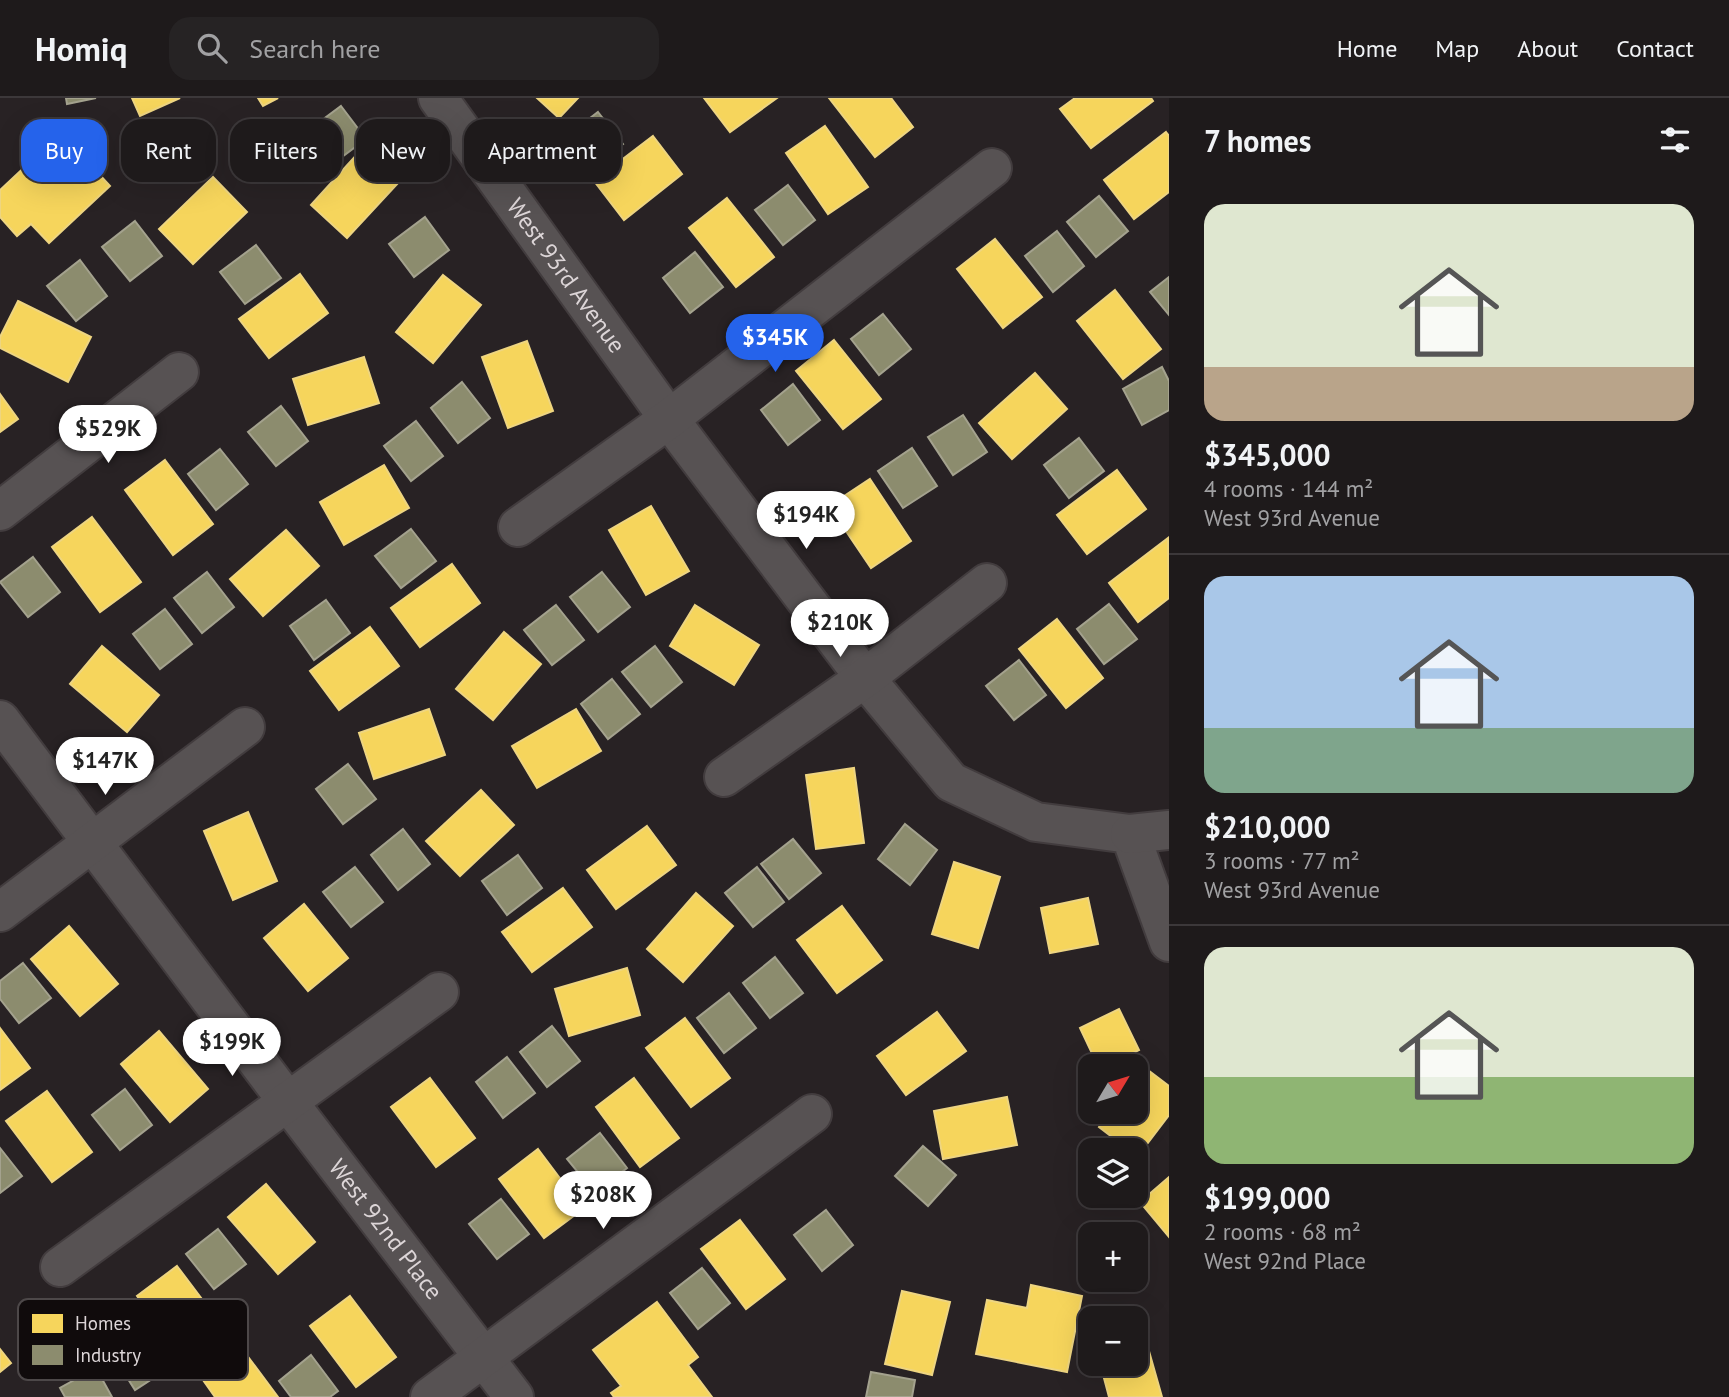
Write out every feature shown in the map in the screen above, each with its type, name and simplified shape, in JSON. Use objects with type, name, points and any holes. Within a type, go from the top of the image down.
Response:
[{"type":"street","name":"West 93rd Avenue","points":[[438,98],[669,419],[865,678],[951,782],[1036,822],[1130,834],[1169,830]]},
{"type":"street","points":[[518,527],[669,419],[992,168]]},
{"type":"street","points":[[0,511],[179,372]]},
{"type":"street","points":[[724,778],[865,678],[987,583]]},
{"type":"street","name":"West 92nd Place","points":[[0,720],[514,1397]]},
{"type":"street","points":[[0,912],[246,727]]},
{"type":"street","points":[[1130,834],[1169,942]]},
{"type":"street","points":[[60,1267],[439,992]]},
{"type":"street","points":[[430,1397],[812,1114]]},
{"type":"building: Homes","points":[[132,98],[180,98],[140,116]]},
{"type":"building: Homes","points":[[258,98],[278,98],[263,106]]},
{"type":"building: Homes","points":[[537,98],[578,98],[559,118]]},
{"type":"building: Homes","points":[[704,98],[777,98],[730,132]]},
{"type":"building: Homes","points":[[829,98],[891,98],[913,127],[875,157]]},
{"type":"building: Homes","points":[[1075,98],[1151,98],[1153,101],[1091,148],[1060,109]]},
{"type":"building: Homes","points":[[825,126],[868,187],[828,214],[786,153]]},
{"type":"building: Homes","points":[[1166,132],[1169,136],[1169,192],[1134,219],[1104,180]]},
{"type":"building: Homes","points":[[653,136],[682,174],[624,220],[595,182],[621,182],[621,160]]},
{"type":"building: Homes","points":[[356,156],[356,182],[398,183],[347,238],[311,205],[332,182],[342,182],[342,171]]},
{"type":"building: Homes","points":[[21,170],[21,182],[106,182],[110,186],[49,243],[31,224],[17,236],[0,217],[0,190]]},
{"type":"building: Homes","points":[[216,180],[247,212],[193,264],[159,229],[208,182]]},
{"type":"building: Homes","points":[[727,198],[774,257],[736,287],[689,228]]},
{"type":"building: Homes","points":[[995,239],[1042,297],[1003,328],[957,269]]},
{"type":"building: Homes","points":[[300,274],[328,313],[269,358],[239,319]]},
{"type":"building: Homes","points":[[443,275],[481,305],[433,363],[396,332]]},
{"type":"building: Homes","points":[[1115,290],[1161,349],[1123,379],[1077,321]]},
{"type":"building: Homes","points":[[18,301],[91,337],[68,382],[0,348],[0,337]]},
{"type":"building: Homes","points":[[834,340],[881,399],[843,429],[796,371]]},
{"type":"building: Homes","points":[[527,341],[553,411],[508,428],[482,357]]},
{"type":"building: Homes","points":[[364,357],[379,403],[308,425],[293,379]]},
{"type":"building: Homes","points":[[1035,373],[1067,409],[1012,459],[979,423]]},
{"type":"building: Homes","points":[[0,394],[18,419],[0,432]]},
{"type":"building: Homes","points":[[165,460],[213,524],[173,555],[125,490]]},
{"type":"building: Homes","points":[[384,465],[409,508],[344,545],[320,502]]},
{"type":"building: Homes","points":[[1117,470],[1146,509],[1087,554],[1057,515]]},
{"type":"building: Homes","points":[[870,479],[911,541],[871,568],[829,506]]},
{"type":"building: Homes","points":[[651,506],[689,571],[646,595],[609,530]]},
{"type":"building: Homes","points":[[92,517],[141,582],[100,612],[52,547]]},
{"type":"building: Homes","points":[[286,530],[319,566],[263,616],[230,579]]},
{"type":"building: Homes","points":[[1168,538],[1169,598],[1138,622],[1109,583]]},
{"type":"building: Homes","points":[[452,564],[480,603],[420,647],[391,608]]},
{"type":"building: Homes","points":[[695,605],[759,645],[734,685],[670,646]]},
{"type":"building: Homes","points":[[1057,619],[1103,678],[1066,708],[1019,649]]},
{"type":"building: Homes","points":[[370,627],[399,666],[339,710],[310,671]]},
{"type":"building: Homes","points":[[504,632],[541,664],[493,720],[456,689]]},
{"type":"building: Homes","points":[[102,646],[159,695],[127,732],[70,684]]},
{"type":"building: Homes","points":[[429,709],[445,755],[374,779],[359,733]]},
{"type":"building: Homes","points":[[576,709],[601,751],[537,788],[512,746]]},
{"type":"building: Homes","points":[[854,768],[864,843],[816,849],[806,775]]},
{"type":"building: Homes","points":[[481,790],[514,825],[460,876],[426,841]]},
{"type":"building: Homes","points":[[248,812],[277,881],[233,900],[204,831]]},
{"type":"building: Homes","points":[[647,826],[676,865],[616,909],[587,870]]},
{"type":"building: Homes","points":[[954,862],[1000,877],[978,948],[932,934]]},
{"type":"building: Homes","points":[[563,888],[592,927],[532,972],[502,932]]},
{"type":"building: Homes","points":[[696,893],[733,926],[683,982],[647,949]]},
{"type":"building: Homes","points":[[1088,898],[1098,944],[1050,953],[1041,908]]},
{"type":"building: Homes","points":[[304,904],[348,958],[308,991],[264,938]]},
{"type":"building: Homes","points":[[842,906],[882,960],[837,993],[797,940]]},
{"type":"building: Homes","points":[[69,926],[118,984],[80,1016],[31,959]]},
{"type":"building: Homes","points":[[627,968],[640,1015],[569,1036],[555,989]]},
{"type":"building: Homes","points":[[1119,1009],[1139,1050],[1131,1054],[1092,1054],[1080,1028]]},
{"type":"building: Homes","points":[[937,1012],[966,1051],[906,1095],[877,1056]]},
{"type":"building: Homes","points":[[685,1018],[730,1078],[691,1107],[646,1048]]},
{"type":"building: Homes","points":[[0,1028],[30,1068],[0,1090]]},
{"type":"building: Homes","points":[[159,1031],[208,1089],[170,1122],[121,1064]]},
{"type":"building: Homes","points":[[1148,1070],[1169,1086],[1169,1115],[1148,1143],[1148,1138],[1113,1138],[1099,1127],[1101,1124],[1148,1124]]},
{"type":"building: Homes","points":[[430,1078],[475,1138],[436,1167],[391,1107]]},
{"type":"building: Homes","points":[[634,1078],[679,1138],[640,1167],[596,1107]]},
{"type":"building: Homes","points":[[47,1091],[92,1152],[52,1182],[6,1121]]},
{"type":"building: Homes","points":[[1007,1097],[1017,1145],[943,1159],[934,1111]]},
{"type":"building: Homes","points":[[538,1149],[583,1209],[544,1238],[499,1179]]},
{"type":"building: Homes","points":[[1169,1177],[1169,1237],[1145,1208],[1148,1208],[1148,1195]]},
{"type":"building: Homes","points":[[266,1184],[315,1242],[278,1274],[228,1217]]},
{"type":"building: Homes","points":[[740,1220],[785,1279],[746,1309],[701,1249]]},
{"type":"building: Homes","points":[[177,1266],[202,1299],[139,1299],[137,1296]]},
{"type":"building: Homes","points":[[1031,1285],[1082,1296],[1067,1372],[976,1354],[987,1300],[1027,1308]]},
{"type":"building: Homes","points":[[902,1291],[950,1302],[932,1375],[885,1364]]},
{"type":"building: Homes","points":[[350,1296],[396,1357],[356,1387],[310,1326]]},
{"type":"building: Homes","points":[[657,1302],[698,1357],[688,1365],[712,1397],[614,1397],[611,1393],[621,1386],[593,1350]]},
{"type":"building: Homes","points":[[1148,1348],[1162,1397],[1109,1397],[1103,1376],[1148,1376]]},
{"type":"building: Homes","points":[[0,1349],[11,1363],[0,1372]]},
{"type":"building: Homes","points":[[248,1357],[278,1397],[215,1397],[203,1380],[248,1380]]},
{"type":"building: Industry","points":[[66,98],[96,98],[67,104]]},
{"type":"building: Industry","points":[[341,106],[356,126],[356,146],[342,157],[342,119],[324,119]]},
{"type":"building: Industry","points":[[598,112],[603,119],[589,119]]},
{"type":"building: Industry","points":[[788,185],[815,220],[783,245],[755,210]]},
{"type":"building: Industry","points":[[1099,196],[1128,231],[1096,257],[1067,222]]},
{"type":"building: Industry","points":[[425,217],[449,250],[414,277],[389,244]]},
{"type":"building: Industry","points":[[135,221],[162,256],[130,281],[102,247]]},
{"type":"building: Industry","points":[[1057,231],[1084,266],[1053,292],[1025,256]]},
{"type":"building: Industry","points":[[256,245],[281,278],[245,304],[220,272]]},
{"type":"building: Industry","points":[[695,252],[723,287],[690,313],[663,278]]},
{"type":"building: Industry","points":[[80,260],[107,296],[76,321],[47,286]]},
{"type":"building: Industry","points":[[1169,277],[1169,315],[1150,292]]},
{"type":"building: Industry","points":[[883,314],[911,349],[879,375],[851,339]]},
{"type":"building: Industry","points":[[1162,367],[1169,381],[1169,410],[1142,425],[1123,389]]},
{"type":"building: Industry","points":[[462,382],[490,418],[458,443],[431,408]]},
{"type":"building: Industry","points":[[793,384],[820,420],[788,445],[761,410]]},
{"type":"building: Industry","points":[[281,406],[308,441],[276,466],[248,432]]},
{"type":"building: Industry","points":[[963,415],[987,452],[953,475],[928,437]]},
{"type":"building: Industry","points":[[416,421],[443,456],[411,481],[384,446]]},
{"type":"building: Industry","points":[[1079,438],[1104,471],[1069,498],[1044,465]]},
{"type":"building: Industry","points":[[912,448],[937,486],[903,508],[878,471]]},
{"type":"building: Industry","points":[[220,449],[248,484],[216,510],[188,474]]},
{"type":"building: Industry","points":[[411,529],[436,561],[401,588],[375,556]]},
{"type":"building: Industry","points":[[33,557],[60,592],[28,617],[0,582]]},
{"type":"building: Industry","points":[[207,572],[234,607],[202,633],[174,598]]},
{"type":"building: Industry","points":[[602,572],[630,607],[598,632],[570,597]]},
{"type":"building: Industry","points":[[326,600],[350,633],[314,660],[290,626]]},
{"type":"building: Industry","points":[[1109,604],[1137,639],[1104,664],[1077,629]]},
{"type":"building: Industry","points":[[556,605],[584,640],[552,665],[524,630]]},
{"type":"building: Industry","points":[[165,609],[192,644],[160,669],[133,634]]},
{"type":"building: Industry","points":[[655,646],[682,682],[651,707],[622,672]]},
{"type":"building: Industry","points":[[1019,660],[1046,695],[1014,720],[986,686]]},
{"type":"building: Industry","points":[[612,679],[640,714],[608,739],[581,704]]},
{"type":"building: Industry","points":[[348,764],[376,799],[343,824],[316,789]]},
{"type":"building: Industry","points":[[905,824],[937,850],[910,885],[878,859]]},
{"type":"building: Industry","points":[[403,829],[430,864],[398,890],[371,855]]},
{"type":"building: Industry","points":[[793,839],[821,873],[789,899],[761,864]]},
{"type":"building: Industry","points":[[518,855],[542,888],[507,915],[482,881]]},
{"type":"building: Industry","points":[[355,867],[383,902],[351,927],[323,892]]},
{"type":"building: Industry","points":[[757,867],[784,902],[753,927],[725,893]]},
{"type":"building: Industry","points":[[775,957],[803,993],[770,1018],[743,983]]},
{"type":"building: Industry","points":[[23,963],[51,998],[19,1023],[0,999],[0,981]]},
{"type":"building: Industry","points":[[729,993],[756,1028],[724,1053],[697,1018]]},
{"type":"building: Industry","points":[[552,1026],[580,1061],[547,1087],[520,1052]]},
{"type":"building: Industry","points":[[507,1057],[535,1093],[503,1118],[476,1082]]},
{"type":"building: Industry","points":[[125,1089],[152,1125],[120,1150],[92,1115]]},
{"type":"building: Industry","points":[[600,1133],[627,1168],[595,1193],[567,1159]]},
{"type":"building: Industry","points":[[923,1146],[956,1175],[928,1206],[895,1176]]},
{"type":"building: Industry","points":[[0,1148],[22,1176],[0,1193]]},
{"type":"building: Industry","points":[[501,1199],[529,1234],[497,1259],[469,1224]]},
{"type":"building: Industry","points":[[826,1210],[853,1245],[822,1271],[794,1235]]},
{"type":"building: Industry","points":[[218,1229],[246,1264],[214,1289],[186,1254]]},
{"type":"building: Industry","points":[[702,1268],[730,1303],[698,1329],[670,1293]]},
{"type":"building: Industry","points":[[311,1355],[338,1391],[330,1397],[291,1397],[279,1381]]},
{"type":"building: Industry","points":[[871,1372],[915,1380],[912,1397],[866,1397]]},
{"type":"building: Industry","points":[[74,1380],[103,1380],[112,1397],[65,1397],[60,1388]]},
{"type":"building: Industry","points":[[129,1380],[150,1380],[135,1390]]}]
